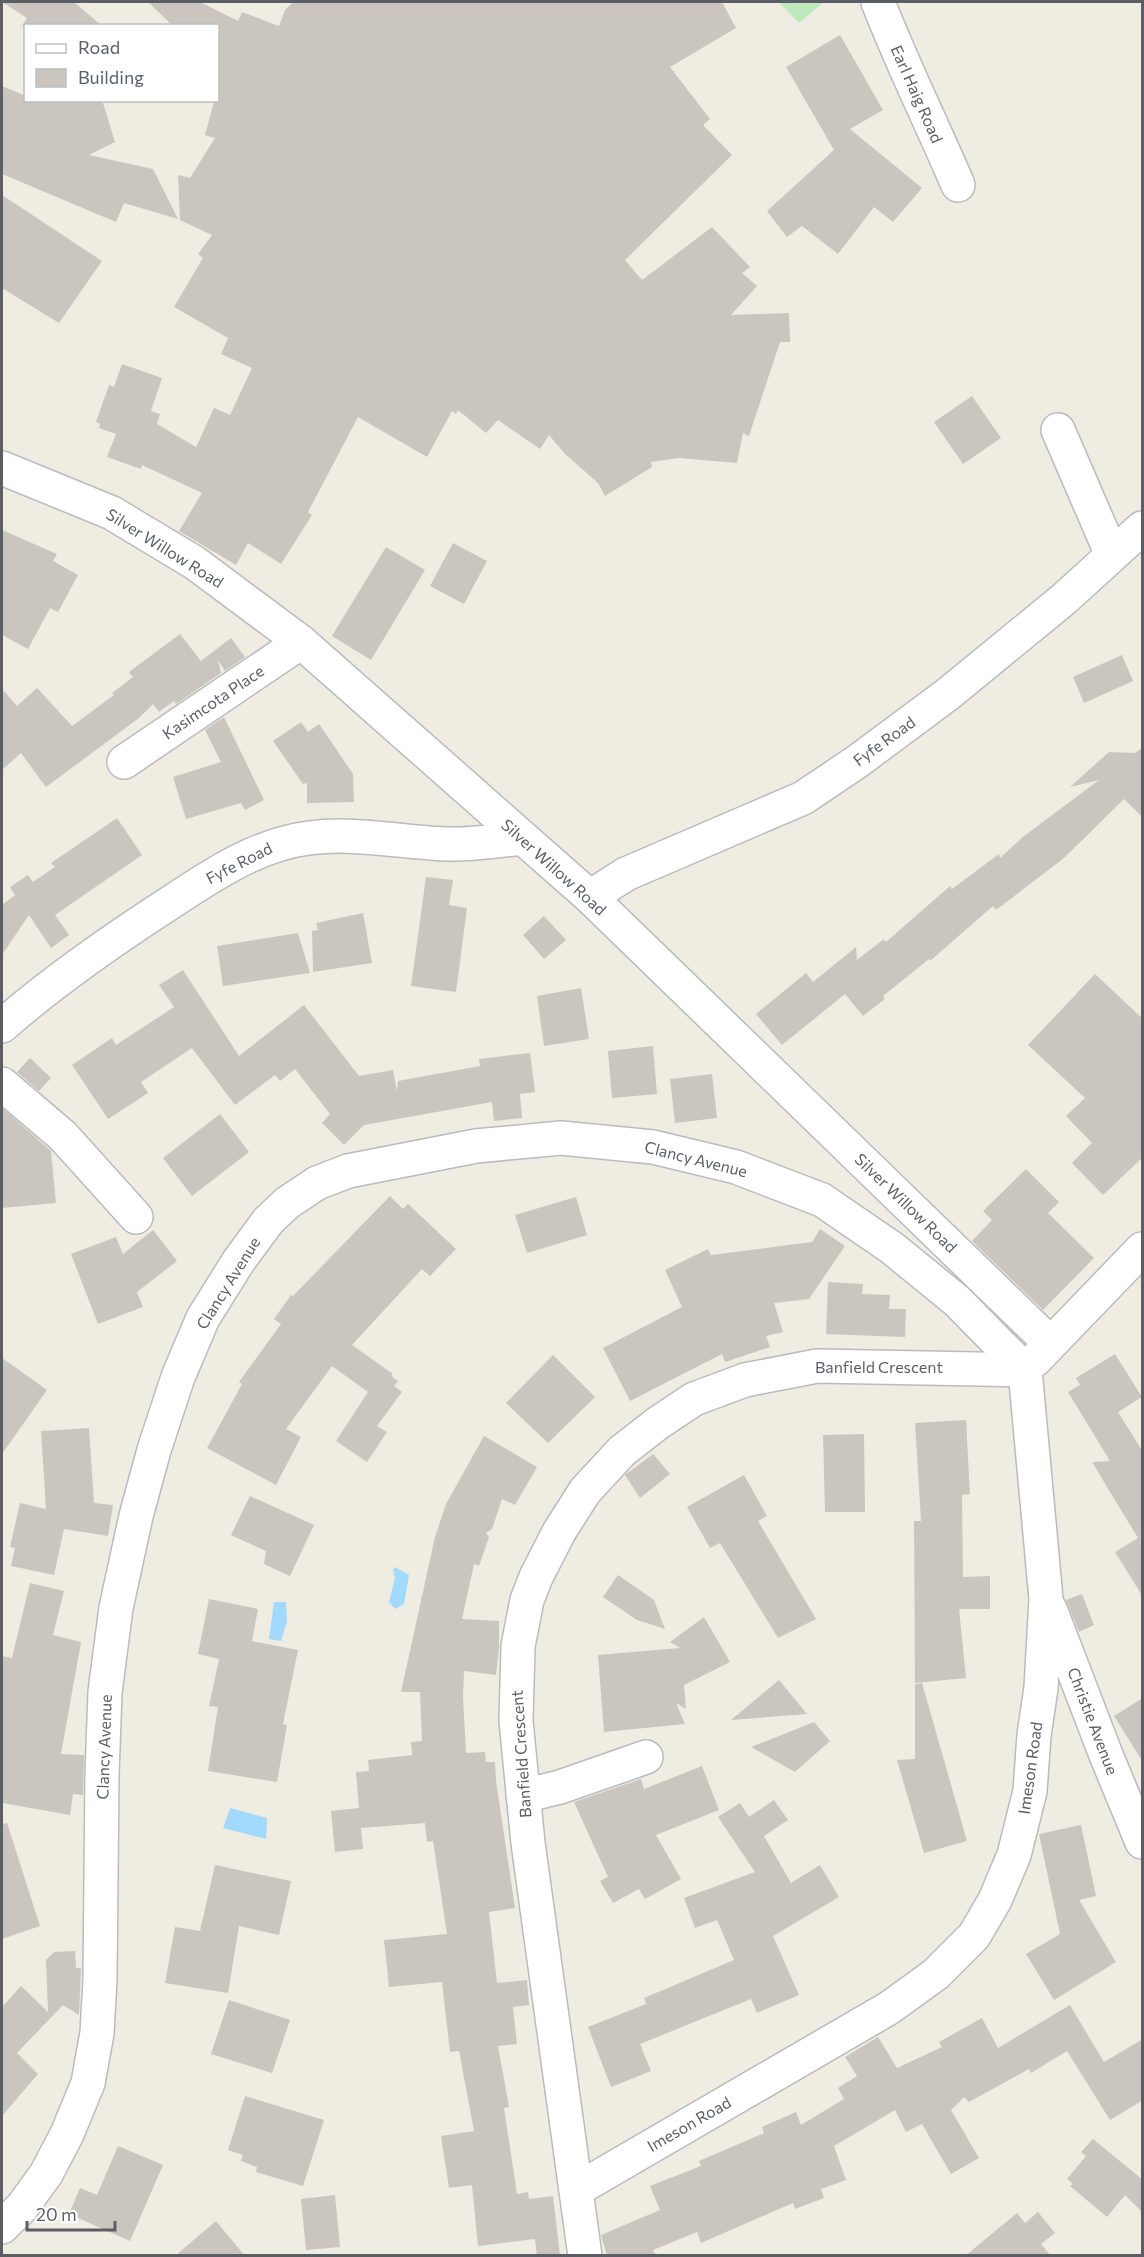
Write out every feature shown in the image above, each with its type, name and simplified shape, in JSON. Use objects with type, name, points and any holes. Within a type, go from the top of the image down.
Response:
[{"type":"street","name":"Earl Haig Road","points":[[878,2],[958,185]]},
{"type":"street","points":[[1058,430],[1112,555]]},
{"type":"street","name":"Silver Willow Road","points":[[2,468],[112,513],[195,563],[302,642],[590,897],[1050,1343]]},
{"type":"street","name":"Fyfe Road","points":[[590,897],[645,865],[803,798],[858,761],[948,694],[1064,599],[1143,528]]},
{"type":"street","name":"Kasimcota Place","points":[[124,762],[302,642]]},
{"type":"street","name":"Fyfe Road","points":[[2,1026],[39,993],[102,947],[205,880],[250,855],[281,842],[311,837],[344,836],[470,844],[522,838]]},
{"type":"street","points":[[2,1084],[63,1136],[136,1217]]},
{"type":"street","name":"Clancy Avenue","points":[[2,2227],[22,2207],[46,2174],[68,2134],[88,2083],[96,2033],[100,1980],[105,1692],[116,1608],[136,1516],[154,1450],[178,1377],[203,1318],[238,1262],[268,1221],[287,1203],[317,1183],[348,1171],[476,1146],[561,1138],[653,1147],[736,1167],[822,1200],[892,1248],[957,1300],[1025,1370]]},
{"type":"street","points":[[1025,1370],[1143,1249]]},
{"type":"street","name":"Banfield Crescent","points":[[585,2256],[528,1843],[516,1720],[518,1646],[527,1600],[559,1532],[580,1499],[622,1451],[694,1399],[745,1380],[817,1366],[1025,1370]]},
{"type":"street","name":"Imeson Road","points":[[576,2190],[889,2008],[936,1974],[974,1936],[995,1900],[1014,1855],[1030,1791],[1034,1735],[1041,1688],[1046,1599],[1025,1370]]},
{"type":"street","name":"Christie Avenue","points":[[1046,1599],[1106,1755],[1143,1842]]},
{"type":"street","points":[[523,1796],[560,1787],[646,1757]]},
{"type":"green space","points":[[779,2],[823,2],[799,23]]},
{"type":"water","points":[[395,1567],[409,1575],[404,1604],[395,1609],[389,1602],[395,1578],[393,1570]]},
{"type":"water","points":[[274,1602],[286,1602],[287,1621],[281,1641],[269,1639]]},
{"type":"water","points":[[230,1808],[267,1818],[266,1839],[223,1828]]},
{"type":"building","points":[[2,2],[74,2],[100,24],[24,24],[22,26],[27,18]]},
{"type":"building","points":[[148,2],[200,2],[238,21],[242,12],[279,26],[285,10],[293,2],[722,2],[736,28],[670,67],[710,119],[703,125],[732,155],[625,260],[642,280],[712,227],[750,267],[742,273],[757,286],[731,315],[789,313],[790,342],[780,342],[749,436],[743,433],[737,463],[679,458],[651,462],[652,467],[605,496],[598,483],[565,454],[549,435],[540,449],[498,420],[486,433],[458,410],[456,414],[452,411],[427,457],[358,417],[308,512],[312,515],[281,564],[248,543],[236,565],[179,531],[202,493],[142,465],[141,469],[107,457],[116,434],[99,428],[100,424],[96,422],[109,385],[114,387],[122,364],[162,378],[151,411],[160,414],[157,424],[196,447],[214,408],[230,415],[252,368],[221,354],[228,338],[174,307],[203,258],[198,254],[212,235],[180,220],[178,175],[190,178],[215,138],[205,135],[214,102],[219,102],[219,24],[171,24]]},
{"type":"building","points":[[840,35],[883,110],[850,129],[922,188],[893,222],[874,207],[838,254],[802,226],[787,237],[767,211],[834,150],[786,67]]},
{"type":"building","points":[[2,86],[24,95],[24,102],[103,102],[115,142],[89,155],[153,169],[178,219],[124,203],[116,222],[2,174]]},
{"type":"building","points":[[2,195],[102,261],[59,323],[2,288]]},
{"type":"building","points":[[972,396],[1001,438],[963,464],[934,422]]},
{"type":"building","points":[[2,530],[57,554],[53,561],[78,575],[58,612],[50,608],[28,649],[2,635]]},
{"type":"building","points":[[453,543],[487,561],[464,604],[430,586]]},
{"type":"building","points":[[386,547],[425,570],[371,660],[332,636]]},
{"type":"building","points":[[180,634],[201,661],[231,638],[245,657],[225,671],[218,660],[221,673],[176,704],[174,701],[159,712],[153,704],[139,718],[46,787],[21,753],[2,770],[2,689],[17,706],[37,688],[72,726],[114,695],[112,693],[133,677],[129,672]]},
{"type":"building","points":[[1122,655],[1133,681],[1084,703],[1073,677]]},
{"type":"building","points":[[224,717],[264,800],[245,810],[241,803],[186,819],[173,777],[221,762],[205,730]]},
{"type":"building","points":[[301,722],[308,732],[319,724],[353,774],[354,802],[307,803],[307,783],[303,784],[273,741]]},
{"type":"building","points":[[1143,747],[1143,818],[1124,799],[1064,858],[996,910],[993,906],[930,961],[929,959],[883,996],[885,999],[863,1016],[845,994],[782,1045],[756,1014],[806,973],[813,982],[856,947],[857,960],[884,939],[886,942],[950,886],[952,889],[999,854],[1000,858],[1024,836],[1099,780],[1070,787],[1109,752],[1135,753]]},
{"type":"building","points":[[117,818],[142,855],[55,915],[69,935],[51,948],[29,915],[2,955],[2,905],[15,895],[10,887],[28,875],[33,882],[55,867],[51,863]]},
{"type":"building","points":[[426,877],[453,880],[449,905],[467,908],[456,992],[411,986]]},
{"type":"building","points":[[363,913],[372,963],[313,972],[312,931],[318,930],[316,923]]},
{"type":"building","points":[[544,916],[566,940],[544,959],[523,935]]},
{"type":"building","points":[[298,933],[310,973],[223,986],[217,946]]},
{"type":"building","points":[[183,970],[239,1056],[304,1005],[359,1076],[393,1070],[397,1091],[398,1081],[480,1066],[479,1059],[530,1053],[535,1092],[520,1094],[522,1118],[494,1121],[492,1102],[364,1125],[344,1145],[322,1123],[330,1114],[295,1069],[280,1081],[275,1075],[235,1105],[192,1048],[141,1082],[148,1093],[108,1119],[72,1065],[112,1038],[116,1045],[174,1007],[159,985]]},
{"type":"building","points":[[1095,974],[1143,1019],[1143,1157],[1103,1195],[1072,1163],[1092,1143],[1066,1116],[1085,1098],[1028,1045]]},
{"type":"building","points":[[581,988],[589,1039],[544,1046],[537,996]]},
{"type":"building","points":[[653,1046],[657,1094],[612,1098],[608,1051]]},
{"type":"building","points":[[30,1058],[51,1078],[39,1091],[17,1072]]},
{"type":"building","points":[[712,1074],[717,1118],[675,1123],[670,1079]]},
{"type":"building","points":[[2,1108],[51,1151],[56,1203],[2,1208]]},
{"type":"building","points":[[220,1114],[249,1152],[192,1196],[163,1158]]},
{"type":"building","points":[[1026,1169],[1059,1202],[1048,1213],[1094,1258],[1043,1310],[972,1241],[992,1220],[983,1211]]},
{"type":"building","points":[[390,1196],[403,1209],[408,1204],[456,1249],[430,1276],[422,1269],[352,1345],[393,1374],[391,1376],[398,1381],[394,1386],[402,1392],[377,1426],[387,1432],[367,1462],[336,1441],[368,1392],[332,1366],[286,1429],[301,1437],[276,1485],[207,1448],[242,1384],[239,1382],[281,1324],[274,1319],[291,1295],[293,1296]]},
{"type":"building","points":[[576,1197],[587,1235],[527,1253],[515,1215]]},
{"type":"building","points":[[820,1229],[845,1246],[809,1299],[774,1303],[783,1332],[766,1336],[770,1347],[725,1362],[722,1354],[630,1401],[603,1348],[682,1307],[665,1270],[708,1249],[711,1255],[812,1242]]},
{"type":"building","points":[[153,1230],[177,1261],[137,1292],[143,1307],[98,1324],[71,1254],[116,1237],[123,1254]]},
{"type":"building","points":[[828,1282],[863,1284],[862,1294],[890,1295],[889,1309],[906,1309],[905,1337],[826,1334]]},
{"type":"building","points":[[1115,1354],[1142,1397],[1118,1412],[1143,1452],[1143,1597],[1115,1552],[1138,1538],[1092,1462],[1110,1461],[1068,1392],[1080,1385],[1076,1378]]},
{"type":"building","points":[[553,1355],[595,1397],[548,1443],[506,1403]]},
{"type":"building","points":[[2,1358],[47,1390],[2,1454]]},
{"type":"building","points":[[966,1420],[970,1494],[962,1495],[963,1577],[990,1576],[990,1609],[959,1609],[966,1678],[915,1683],[914,1521],[921,1521],[915,1423]]},
{"type":"building","points":[[89,1428],[94,1503],[113,1505],[108,1536],[64,1529],[54,1575],[11,1566],[15,1548],[10,1547],[20,1503],[46,1509],[41,1431]]},
{"type":"building","points":[[864,1434],[865,1512],[825,1512],[823,1435]]},
{"type":"building","points":[[484,1436],[537,1467],[515,1505],[502,1499],[492,1529],[486,1533],[489,1537],[479,1566],[474,1564],[462,1619],[499,1621],[499,1647],[496,1675],[464,1671],[463,1696],[466,1753],[485,1752],[486,1762],[495,1762],[515,1908],[489,1912],[497,1983],[527,1980],[529,2005],[513,2007],[517,2044],[498,2046],[509,2107],[504,2108],[517,2194],[528,2192],[529,2199],[553,2196],[560,2256],[537,2256],[535,2239],[478,2246],[472,2185],[449,2188],[441,2136],[474,2131],[459,2051],[450,2052],[442,1982],[389,1987],[384,1940],[447,1934],[433,1841],[427,1842],[425,1823],[361,1828],[363,1849],[335,1852],[331,1811],[359,1808],[356,1772],[369,1771],[368,1760],[412,1755],[411,1742],[422,1741],[420,1692],[401,1692],[435,1537],[446,1504]]},
{"type":"building","points":[[653,1454],[670,1474],[640,1498],[625,1475]]},
{"type":"building","points":[[744,1475],[767,1516],[758,1521],[816,1619],[778,1638],[720,1543],[710,1548],[687,1507]]},
{"type":"building","points":[[250,1496],[314,1525],[290,1576],[264,1564],[266,1551],[231,1535]]},
{"type":"building","points":[[618,1575],[654,1600],[665,1629],[637,1620],[603,1597]]},
{"type":"building","points":[[30,1583],[64,1591],[53,1635],[81,1642],[61,1754],[84,1755],[83,1795],[73,1794],[70,1815],[2,1803],[2,1656],[12,1658]]},
{"type":"building","points":[[1082,1594],[1094,1625],[1079,1632],[1066,1600]]},
{"type":"building","points":[[209,1599],[258,1609],[252,1641],[298,1650],[283,1724],[287,1725],[277,1782],[208,1771],[218,1707],[209,1706],[219,1659],[198,1654]]},
{"type":"building","points":[[704,1617],[730,1662],[684,1685],[686,1709],[676,1703],[685,1724],[604,1732],[598,1655],[680,1648],[670,1642]]},
{"type":"building","points":[[779,1680],[807,1714],[731,1720]]},
{"type":"building","points":[[922,1683],[967,1841],[924,1853],[897,1760],[915,1759],[915,1684]]},
{"type":"building","points":[[1143,1698],[1143,1762],[1114,1716]]},
{"type":"building","points":[[814,1722],[830,1741],[795,1772],[751,1747]]},
{"type":"building","points":[[702,1766],[719,1810],[656,1835],[681,1879],[645,1899],[639,1889],[613,1903],[600,1881],[608,1877],[574,1802],[641,1779],[644,1789]]},
{"type":"building","points":[[774,1800],[788,1820],[764,1836],[791,1883],[820,1865],[839,1897],[773,1936],[799,1995],[757,2013],[751,1999],[640,2044],[651,2071],[611,2087],[588,2027],[646,2004],[644,1998],[734,1960],[717,1920],[695,1928],[684,1898],[755,1872],[718,1817],[740,1803],[749,1817]]},
{"type":"building","points":[[7,1823],[40,1926],[2,1939],[2,1824]]},
{"type":"building","points":[[1081,1825],[1096,1896],[1079,1900],[1116,1962],[1054,2000],[1026,1954],[1060,1934],[1039,1834]]},
{"type":"building","points":[[215,1865],[291,1881],[279,1935],[239,1926],[228,1993],[165,1983],[175,1927],[200,1931]]},
{"type":"building","points":[[75,1951],[76,1968],[81,1968],[79,2015],[63,2005],[17,2053],[38,2074],[2,2116],[2,2007],[21,1986],[48,2012],[46,1960],[54,1952]]},
{"type":"building","points":[[229,2000],[290,2020],[272,2073],[211,2054]]},
{"type":"building","points":[[1070,2005],[1104,2062],[1143,2039],[1143,2100],[1110,2120],[1067,2051],[1031,2073],[1029,2069],[969,2102],[964,2097],[951,2110],[979,2158],[951,2174],[922,2124],[906,2132],[895,2110],[834,2146],[846,2180],[821,2189],[824,2198],[795,2209],[793,2203],[701,2243],[697,2232],[653,2250],[656,2256],[607,2256],[601,2235],[660,2210],[650,2186],[701,2166],[699,2161],[764,2133],[762,2127],[796,2112],[801,2125],[844,2099],[838,2088],[857,2076],[845,2057],[878,2037],[897,2068],[942,2047],[939,2042],[982,2018],[998,2048]]},
{"type":"building","points":[[245,2096],[324,2120],[303,2186],[256,2172],[257,2167],[241,2161],[243,2155],[228,2150]]},
{"type":"building","points":[[1093,2139],[1143,2180],[1143,2213],[1125,2195],[1107,2217],[1070,2186],[1073,2184],[1067,2179],[1086,2156],[1081,2152]]},
{"type":"building","points":[[118,2146],[163,2165],[130,2241],[69,2214],[80,2188],[97,2195]]},
{"type":"building","points":[[335,2195],[340,2247],[306,2250],[301,2199]]},
{"type":"building","points":[[1038,2212],[1055,2233],[1041,2244],[1051,2256],[965,2256],[1017,2213],[1025,2223]]},
{"type":"building","points":[[216,2221],[245,2256],[175,2256]]}]
